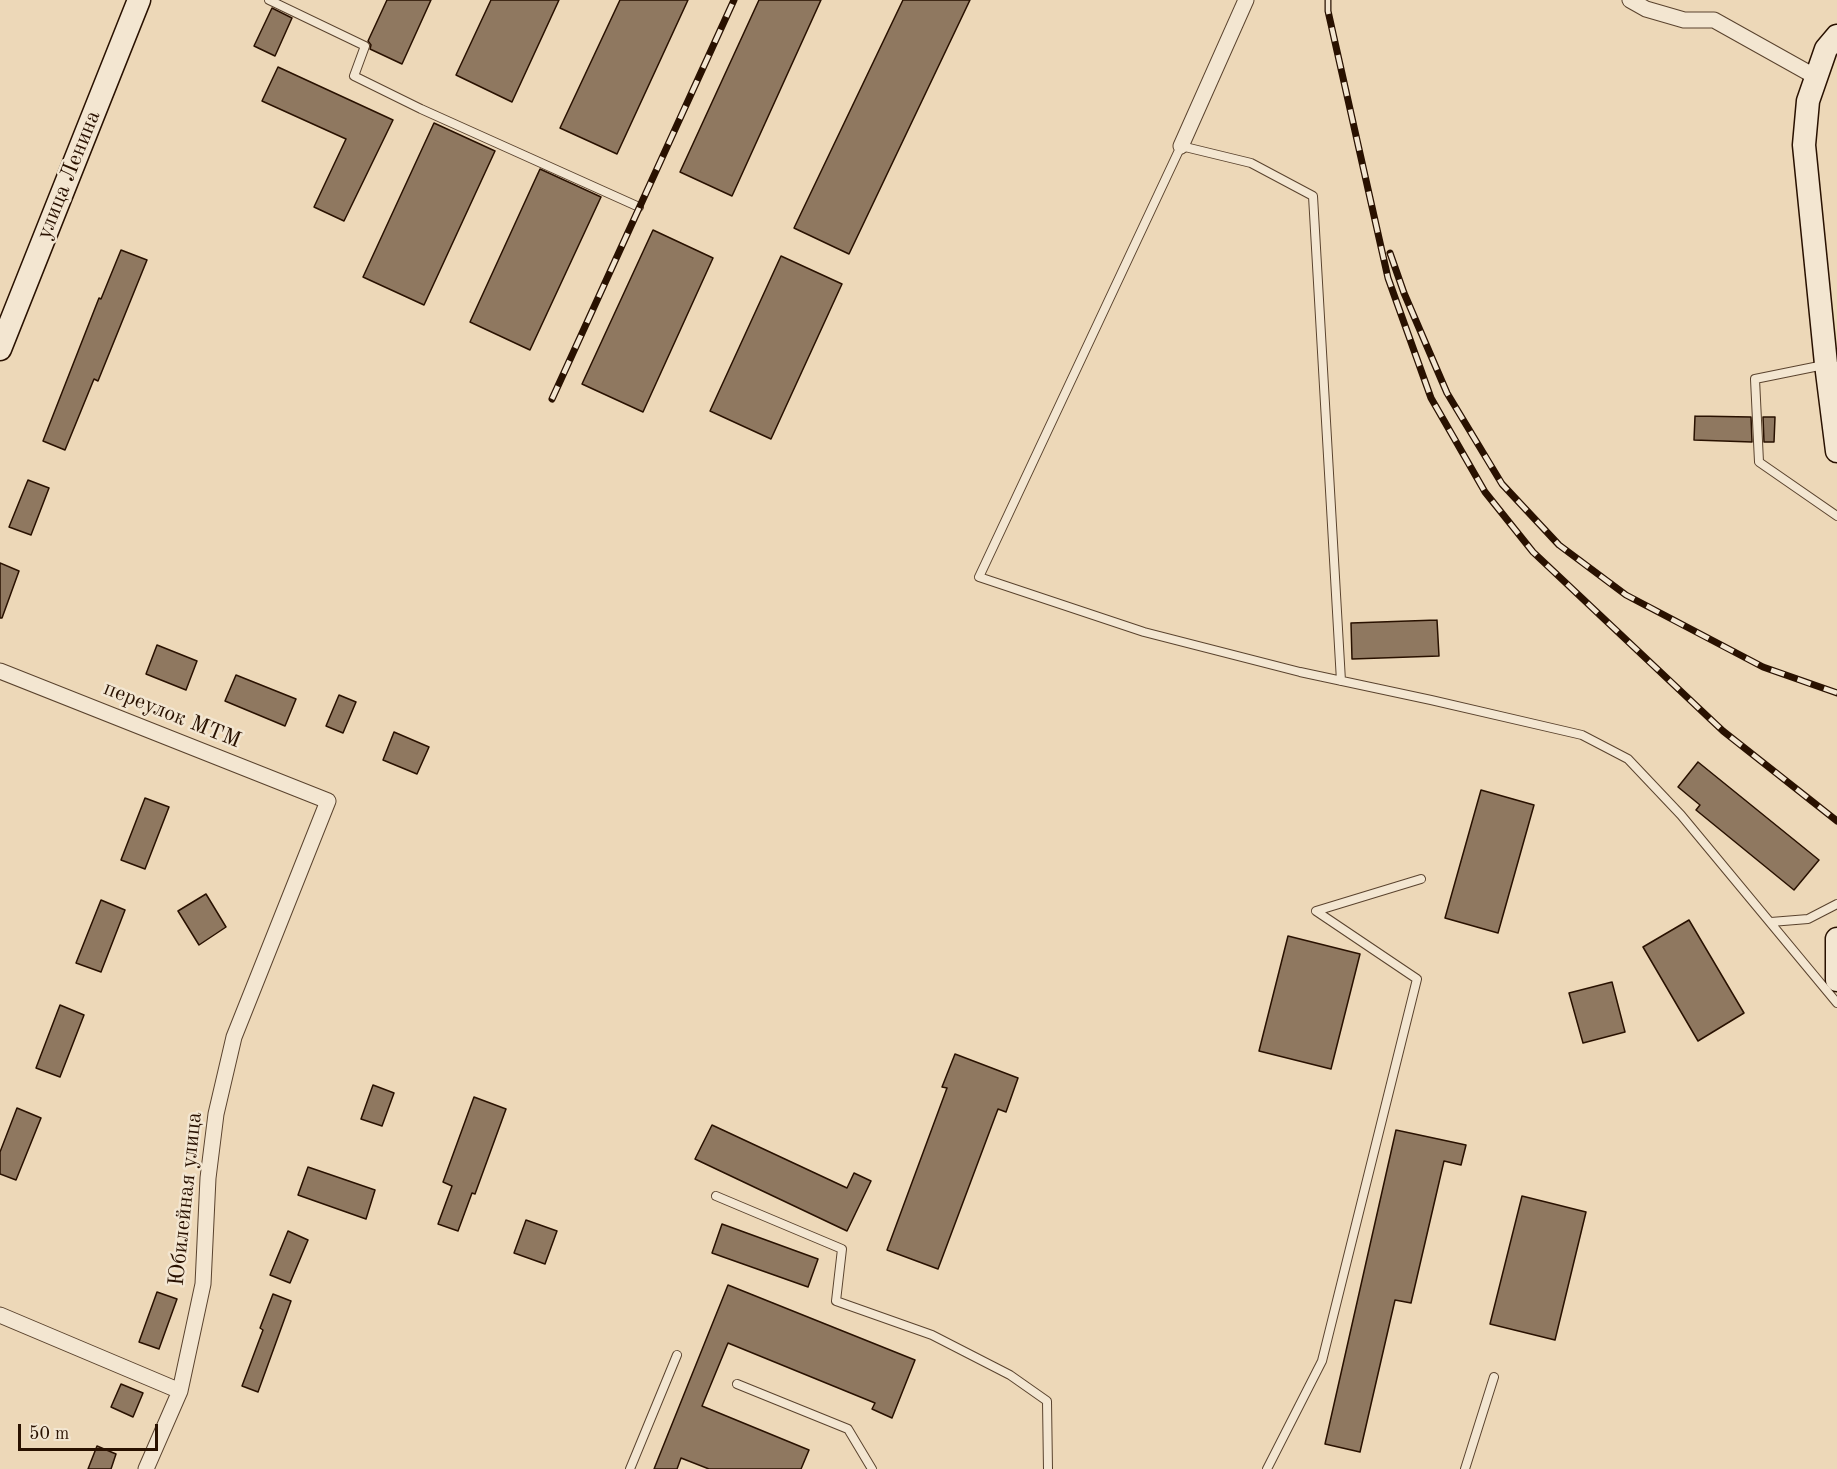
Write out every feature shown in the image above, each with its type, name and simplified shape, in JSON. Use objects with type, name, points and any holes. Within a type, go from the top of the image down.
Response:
[{"type":"street","name":"улица Ленина","points":[[0,349],[139,0]]},
{"type":"street","points":[[1181,146],[1246,0]]},
{"type":"street","points":[[1630,0],[1646,9],[1684,20],[1714,20],[1816,77]]},
{"type":"street","points":[[1837,36],[1826,49],[1808,101],[1804,145],[1837,451]]},
{"type":"street","name":"переулок МТМ","points":[[0,671],[328,801]]},
{"type":"street","name":"Юбилейная улица","points":[[146,1469],[180,1391],[202,1284],[208,1178],[216,1114],[234,1037],[328,801]]},
{"type":"street","points":[[1837,939],[1837,980]]},
{"type":"street","points":[[0,1315],[180,1391]]},
{"type":"lane","points":[[269,0],[365,46],[354,76],[421,109],[639,207]]},
{"type":"lane","points":[[1341,681],[1313,196],[1251,163],[1181,146],[979,577],[1144,632],[1300,672],[1582,735],[1628,759],[1681,815],[1837,1003]]},
{"type":"lane","points":[[1826,364],[1755,379],[1759,462],[1837,516]]},
{"type":"lane","points":[[1267,1469],[1322,1361],[1417,978],[1316,911],[1421,879]]},
{"type":"lane","points":[[1771,922],[1808,919],[1837,904]]},
{"type":"lane","points":[[716,1196],[842,1249],[836,1301],[932,1335],[1010,1375],[1047,1401],[1048,1469]]},
{"type":"lane","points":[[630,1469],[677,1355]]},
{"type":"lane","points":[[1465,1469],[1494,1377]]},
{"type":"lane","points":[[736,1384],[848,1429],[872,1469]]},
{"type":"building","points":[[387,0],[431,0],[402,64],[370,49],[371,45],[368,41]]},
{"type":"building","points":[[491,0],[559,0],[512,102],[456,75]]},
{"type":"building","points":[[620,0],[688,0],[617,154],[560,128]]},
{"type":"building","points":[[759,0],[821,0],[732,196],[680,172]]},
{"type":"building","points":[[903,0],[970,0],[849,254],[794,228]]},
{"type":"building","points":[[272,8],[292,18],[275,56],[254,46]]},
{"type":"building","points":[[278,67],[393,120],[344,221],[314,207],[346,139],[262,101]]},
{"type":"building","points":[[434,123],[495,151],[424,305],[363,277]]},
{"type":"building","points":[[540,169],[601,197],[530,350],[470,322]]},
{"type":"building","points":[[653,230],[713,258],[643,412],[582,384]]},
{"type":"building","points":[[121,250],[147,260],[98,381],[94,379],[65,450],[43,441],[99,298],[101,299]]},
{"type":"building","points":[[781,256],[842,284],[771,439],[710,411]]},
{"type":"building","points":[[1695,416],[1751,417],[1752,442],[1694,440]]},
{"type":"building","points":[[1763,417],[1775,417],[1774,442],[1764,442]]},
{"type":"building","points":[[28,480],[49,488],[31,535],[9,527]]},
{"type":"building","points":[[0,563],[19,571],[2,618],[0,618]]},
{"type":"building","points":[[1437,620],[1439,656],[1352,659],[1351,623]]},
{"type":"building","points":[[157,645],[197,661],[186,690],[146,674]]},
{"type":"building","points":[[236,675],[296,699],[285,726],[225,701]]},
{"type":"building","points":[[339,695],[356,702],[343,733],[326,726]]},
{"type":"building","points":[[394,732],[429,747],[417,774],[383,760]]},
{"type":"building","points":[[1698,762],[1819,860],[1794,890],[1696,810],[1700,805],[1678,787]]},
{"type":"building","points":[[1481,790],[1534,805],[1498,933],[1445,918]]},
{"type":"building","points":[[145,798],[169,807],[145,869],[121,860]]},
{"type":"building","points":[[206,894],[226,927],[199,945],[178,911]]},
{"type":"building","points":[[101,900],[125,910],[101,972],[76,963]]},
{"type":"building","points":[[1689,920],[1744,1013],[1698,1041],[1643,947]]},
{"type":"building","points":[[1288,936],[1360,954],[1331,1069],[1259,1051]]},
{"type":"building","points":[[1612,982],[1625,1032],[1583,1043],[1569,993]]},
{"type":"building","points":[[60,1005],[84,1015],[60,1077],[36,1068]]},
{"type":"building","points":[[955,1054],[1018,1078],[1006,1112],[998,1109],[938,1269],[887,1250],[947,1088],[942,1087]]},
{"type":"building","points":[[373,1085],[394,1093],[382,1126],[361,1119]]},
{"type":"building","points":[[474,1097],[506,1109],[475,1194],[472,1193],[458,1231],[438,1224],[452,1186],[443,1182]]},
{"type":"building","points":[[17,1108],[41,1118],[16,1180],[0,1174],[0,1152]]},
{"type":"building","points":[[712,1125],[847,1188],[854,1173],[871,1181],[847,1231],[695,1159]]},
{"type":"building","points":[[1396,1130],[1466,1145],[1461,1165],[1444,1161],[1411,1303],[1395,1300],[1360,1452],[1325,1444]]},
{"type":"building","points":[[308,1167],[375,1190],[366,1219],[298,1195]]},
{"type":"building","points":[[1522,1196],[1586,1212],[1555,1340],[1490,1324]]},
{"type":"building","points":[[526,1220],[557,1231],[545,1264],[514,1253]]},
{"type":"building","points":[[722,1224],[818,1259],[808,1287],[712,1253]]},
{"type":"building","points":[[288,1231],[308,1240],[290,1283],[270,1275]]},
{"type":"building","points":[[728,1285],[915,1360],[892,1418],[872,1409],[875,1403],[728,1343],[702,1406],[809,1450],[801,1469],[709,1469],[681,1458],[677,1469],[654,1469]]},
{"type":"building","points":[[157,1292],[177,1299],[159,1349],[139,1342]]},
{"type":"building","points":[[273,1294],[291,1301],[258,1392],[242,1386],[263,1330],[260,1328]]},
{"type":"building","points":[[121,1384],[143,1393],[133,1417],[111,1407]]},
{"type":"building","points":[[97,1446],[116,1454],[111,1469],[88,1469]]},
{"type":"railway","points":[[552,399],[734,0]]},
{"type":"railway","points":[[1328,0],[1328,11],[1388,278],[1431,398],[1485,492],[1533,552],[1723,731],[1837,821]]},
{"type":"railway","points":[[1390,253],[1404,293],[1447,393],[1502,484],[1559,545],[1626,595],[1763,667],[1837,693]]}]
